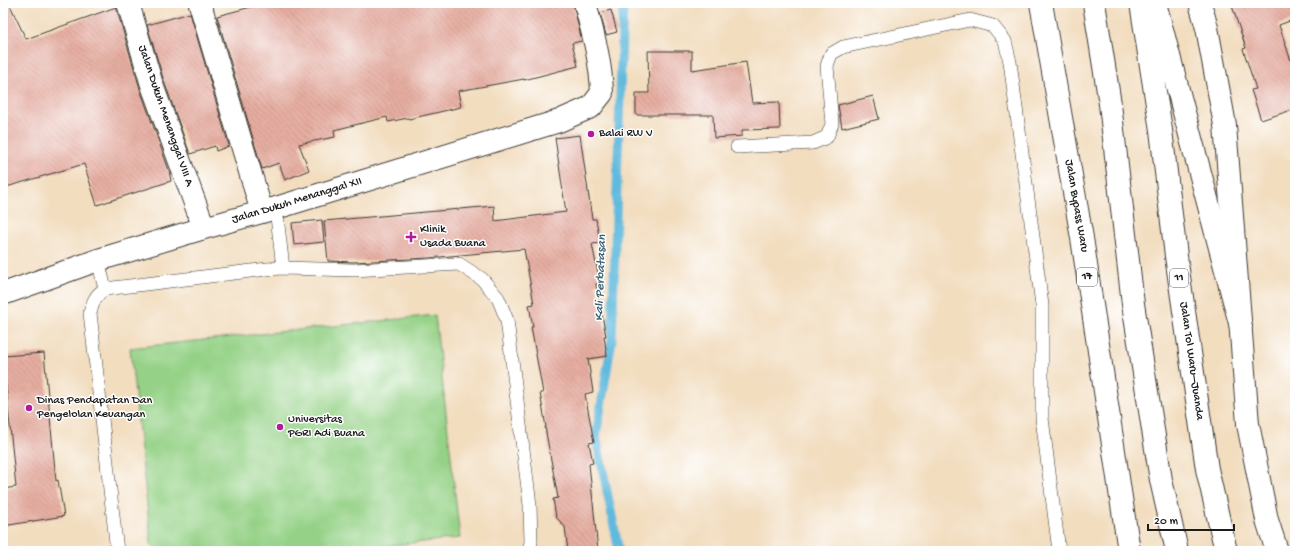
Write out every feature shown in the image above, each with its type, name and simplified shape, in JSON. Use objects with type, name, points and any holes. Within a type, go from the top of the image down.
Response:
[{"type":"main road","name":"Jalan Dukuh Menanggal VIII A","points":[[128,3],[152,85],[204,228]]},
{"type":"main road","points":[[203,3],[200,4],[269,210]]},
{"type":"main road","name":"Jalan Dukuh Menanggal XII","points":[[3,294],[98,260],[269,210],[559,121],[591,106],[602,93],[598,51],[585,3]]},
{"type":"main road","name":"Jalan Bypass Waru","points":[[1041,3],[1082,238],[1129,551]]},
{"type":"main road","points":[[1094,3],[1110,104],[1133,304],[1161,480],[1176,551]]},
{"type":"main road","name":"Jalan Tol Waru–Juanda","points":[[1141,3],[1161,130],[1176,256],[1207,470],[1226,551]]},
{"type":"main road","points":[[1156,3],[1241,327]]},
{"type":"main road","points":[[1200,3],[1225,125],[1248,424],[1267,520],[1277,551]]},
{"type":"lane","points":[[737,147],[813,143],[826,138],[832,124],[827,66],[831,54],[843,47],[970,20],[992,26],[1005,41],[1010,62],[1042,305],[1042,418],[1059,551]]},
{"type":"lane","points":[[269,210],[283,268]]},
{"type":"lane","points":[[98,260],[104,289]]},
{"type":"lane","points":[[117,551],[90,313],[94,300],[100,292],[104,289],[283,268],[354,270],[459,264],[482,279],[498,298],[507,320],[530,505],[531,542],[528,551]]},
{"type":"green space","points":[[435,315],[460,538],[338,551],[152,551],[130,348]]},
{"type":"building","points":[[3,3],[9,3],[26,39],[116,7],[140,89],[169,170],[171,181],[97,205],[84,164],[3,188]]},
{"type":"building","points":[[266,3],[573,3],[582,41],[572,43],[578,66],[524,80],[458,91],[461,107],[409,119],[388,122],[387,117],[334,130],[335,137],[299,144],[309,170],[285,180],[279,163],[262,169],[217,16]]},
{"type":"building","points":[[1231,3],[1295,3],[1295,19],[1279,25],[1295,73],[1295,109],[1261,120],[1251,90],[1256,89],[1243,49],[1246,48]]},
{"type":"building","points":[[611,10],[617,32],[606,35],[600,13]]},
{"type":"building","points":[[190,13],[229,146],[216,151],[215,146],[190,154],[164,81],[147,25]]},
{"type":"building","points":[[648,51],[692,51],[692,70],[746,62],[752,103],[779,102],[780,129],[742,130],[742,136],[714,138],[713,115],[636,115],[636,93],[649,93]]},
{"type":"building","points":[[873,96],[879,119],[842,128],[838,105]]},
{"type":"building","points":[[580,135],[592,219],[596,219],[600,243],[592,244],[600,283],[596,284],[606,336],[604,336],[607,356],[588,359],[593,392],[585,394],[594,442],[589,443],[593,463],[589,464],[598,551],[568,551],[565,527],[556,517],[553,499],[558,498],[540,393],[543,393],[531,327],[533,327],[529,305],[534,304],[524,249],[429,258],[354,262],[328,261],[324,221],[494,206],[495,221],[566,212],[555,138]]},
{"type":"building","points":[[322,220],[324,242],[294,245],[292,223]]},
{"type":"building","points":[[44,353],[56,481],[58,480],[64,516],[3,526],[3,489],[16,487],[3,356]]},
{"type":"waterway","name":"Kali Perbatasan","points":[[619,551],[596,436],[612,340],[623,3]]},
{"type":"place","name":"Balai RW V","points":[[591,134]]},
{"type":"place","name":"Klinik Usada Buana","points":[[411,237]]},
{"type":"place","name":"Dinas Pendapatan Dan Pengelolan Keuangan","points":[[29,408]]},
{"type":"place","name":"Universitas PGRI Adi Buana","points":[[280,427]]}]
